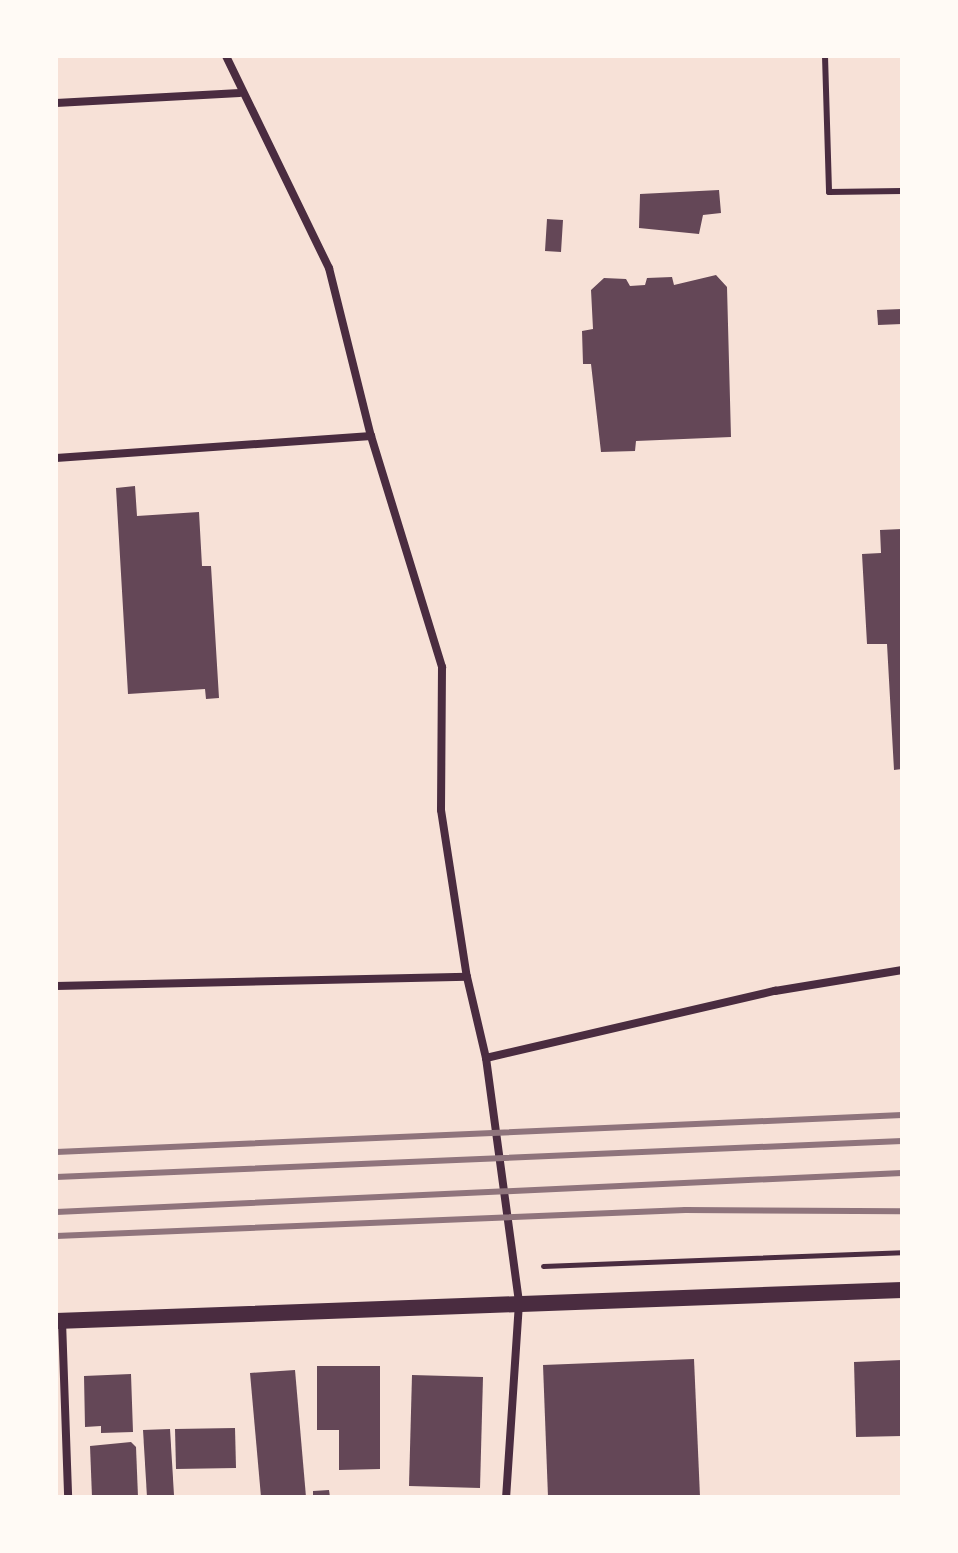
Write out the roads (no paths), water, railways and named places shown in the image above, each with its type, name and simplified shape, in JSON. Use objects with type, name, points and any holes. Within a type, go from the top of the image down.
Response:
[{"type":"main road","points":[[59,1321],[902,1290]]},
{"type":"street","points":[[226,56],[240,93],[329,268],[371,436],[442,667],[441,810],[467,977],[486,1058],[519,1303],[506,1497]]},
{"type":"street","points":[[56,103],[240,93]]},
{"type":"street","points":[[56,458],[371,436]]},
{"type":"street","points":[[486,1058],[775,991],[902,970]]},
{"type":"street","points":[[56,986],[467,977]]},
{"type":"street","points":[[59,1321],[68,1497]]},
{"type":"lane","points":[[825,56],[829,192],[902,191]]},
{"type":"railway","points":[[56,1152],[902,1115]]},
{"type":"railway","points":[[56,1177],[902,1141]]},
{"type":"railway","points":[[56,1212],[902,1173]]},
{"type":"railway","points":[[56,1236],[685,1210],[902,1211]]}]
